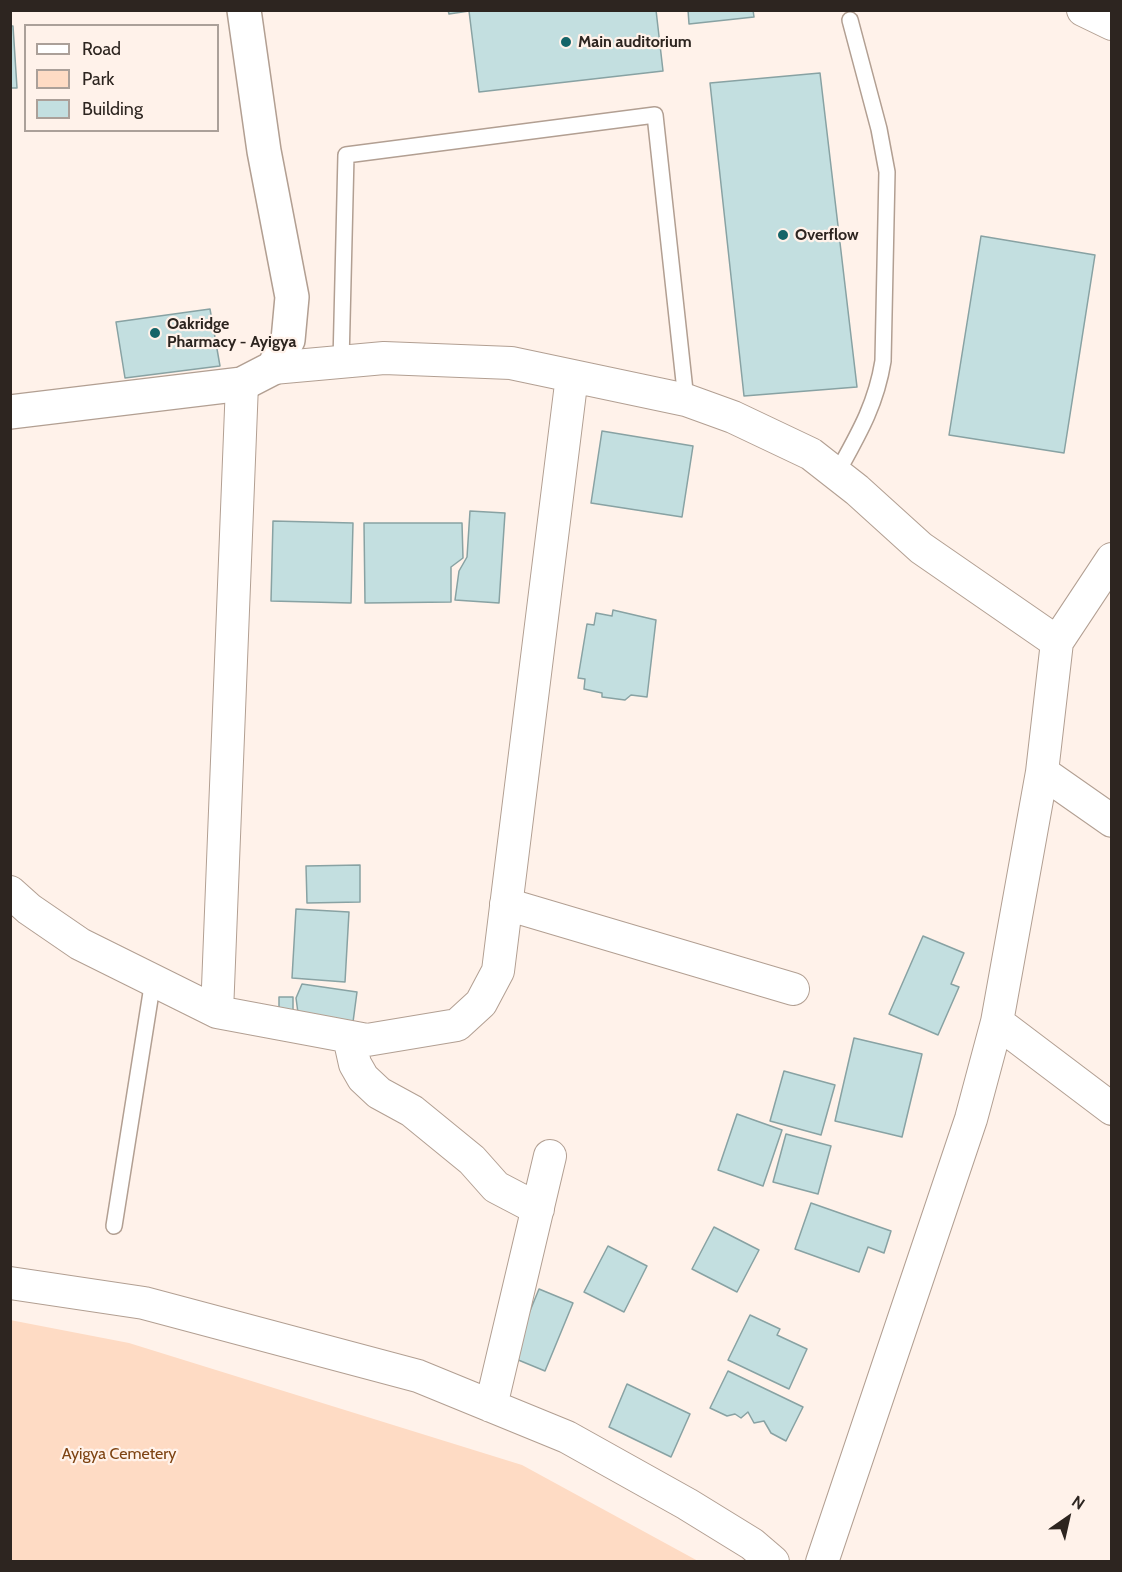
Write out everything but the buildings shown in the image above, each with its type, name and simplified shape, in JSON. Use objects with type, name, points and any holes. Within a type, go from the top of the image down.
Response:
[{"type":"street","points":[[244,10],[264,151],[292,297],[288,340],[273,368]]},
{"type":"street","points":[[1083,10],[1112,24]]},
{"type":"street","points":[[10,412],[242,384],[273,368],[384,358],[510,363],[686,400],[777,436],[811,454],[837,473],[921,548],[1057,642]]},
{"type":"street","points":[[10,892],[29,909],[80,944],[217,1012],[367,1040],[457,1025],[481,1003],[498,971],[572,376]]},
{"type":"street","points":[[217,1012],[242,384]]},
{"type":"street","points":[[822,1562],[971,1119],[997,1022],[1042,772],[1057,642],[1112,559]]},
{"type":"street","points":[[1042,772],[1112,821]]},
{"type":"street","points":[[506,904],[794,989]]},
{"type":"street","points":[[997,1022],[1112,1110]]},
{"type":"street","points":[[349,1037],[355,1064],[363,1078],[379,1093],[412,1111],[472,1160],[496,1187],[538,1209]]},
{"type":"street","points":[[491,1406],[550,1156]]},
{"type":"street","points":[[10,1283],[144,1303],[418,1376],[567,1437],[687,1504],[752,1544],[773,1562]]},
{"type":"lane","points":[[837,473],[868,416],[878,392],[883,361],[887,172],[879,129],[850,20]]},
{"type":"lane","points":[[340,362],[346,156],[655,115],[686,400]]},
{"type":"lane","points":[[114,1226],[153,980]]},
{"type":"green space","name":"Ayigya Cemetery","points":[[10,1320],[129,1343],[522,1465],[698,1561],[11,1561]]},
{"type":"place","name":"Main auditorium","points":[[566,42]]},
{"type":"place","name":"Overflow","points":[[783,235]]},
{"type":"place","name":"Oakridge Pharmacy - Ayigya","points":[[155,333]]}]
